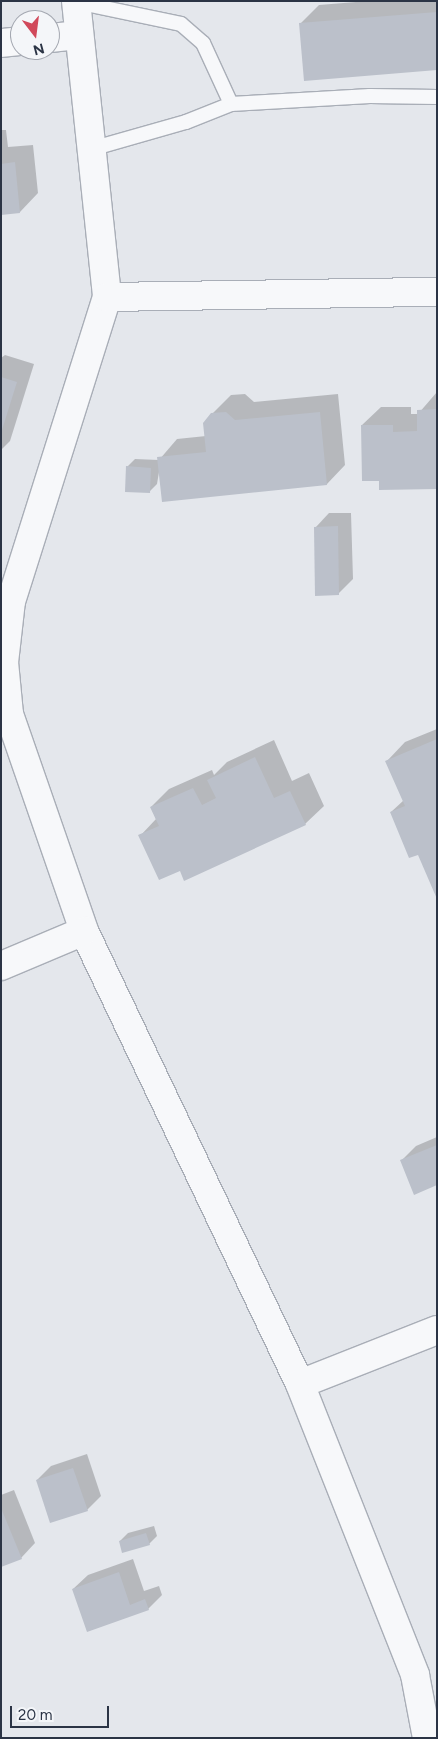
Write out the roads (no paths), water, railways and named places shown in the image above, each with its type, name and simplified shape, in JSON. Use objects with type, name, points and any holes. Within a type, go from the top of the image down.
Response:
[{"type":"street","points":[[76,2],[107,297],[11,601],[4,662],[9,714],[84,931],[300,1384],[415,1675],[427,1738]]},
{"type":"street","points":[[60,37],[78,35]]},
{"type":"street","points":[[107,297],[437,292]]},
{"type":"street","points":[[1,966],[84,931]]},
{"type":"street","points":[[300,1384],[437,1330]]},
{"type":"lane","points":[[76,2],[181,24],[203,43],[231,104]]},
{"type":"lane","points":[[91,149],[186,122],[231,104],[370,96],[437,96]]}]
